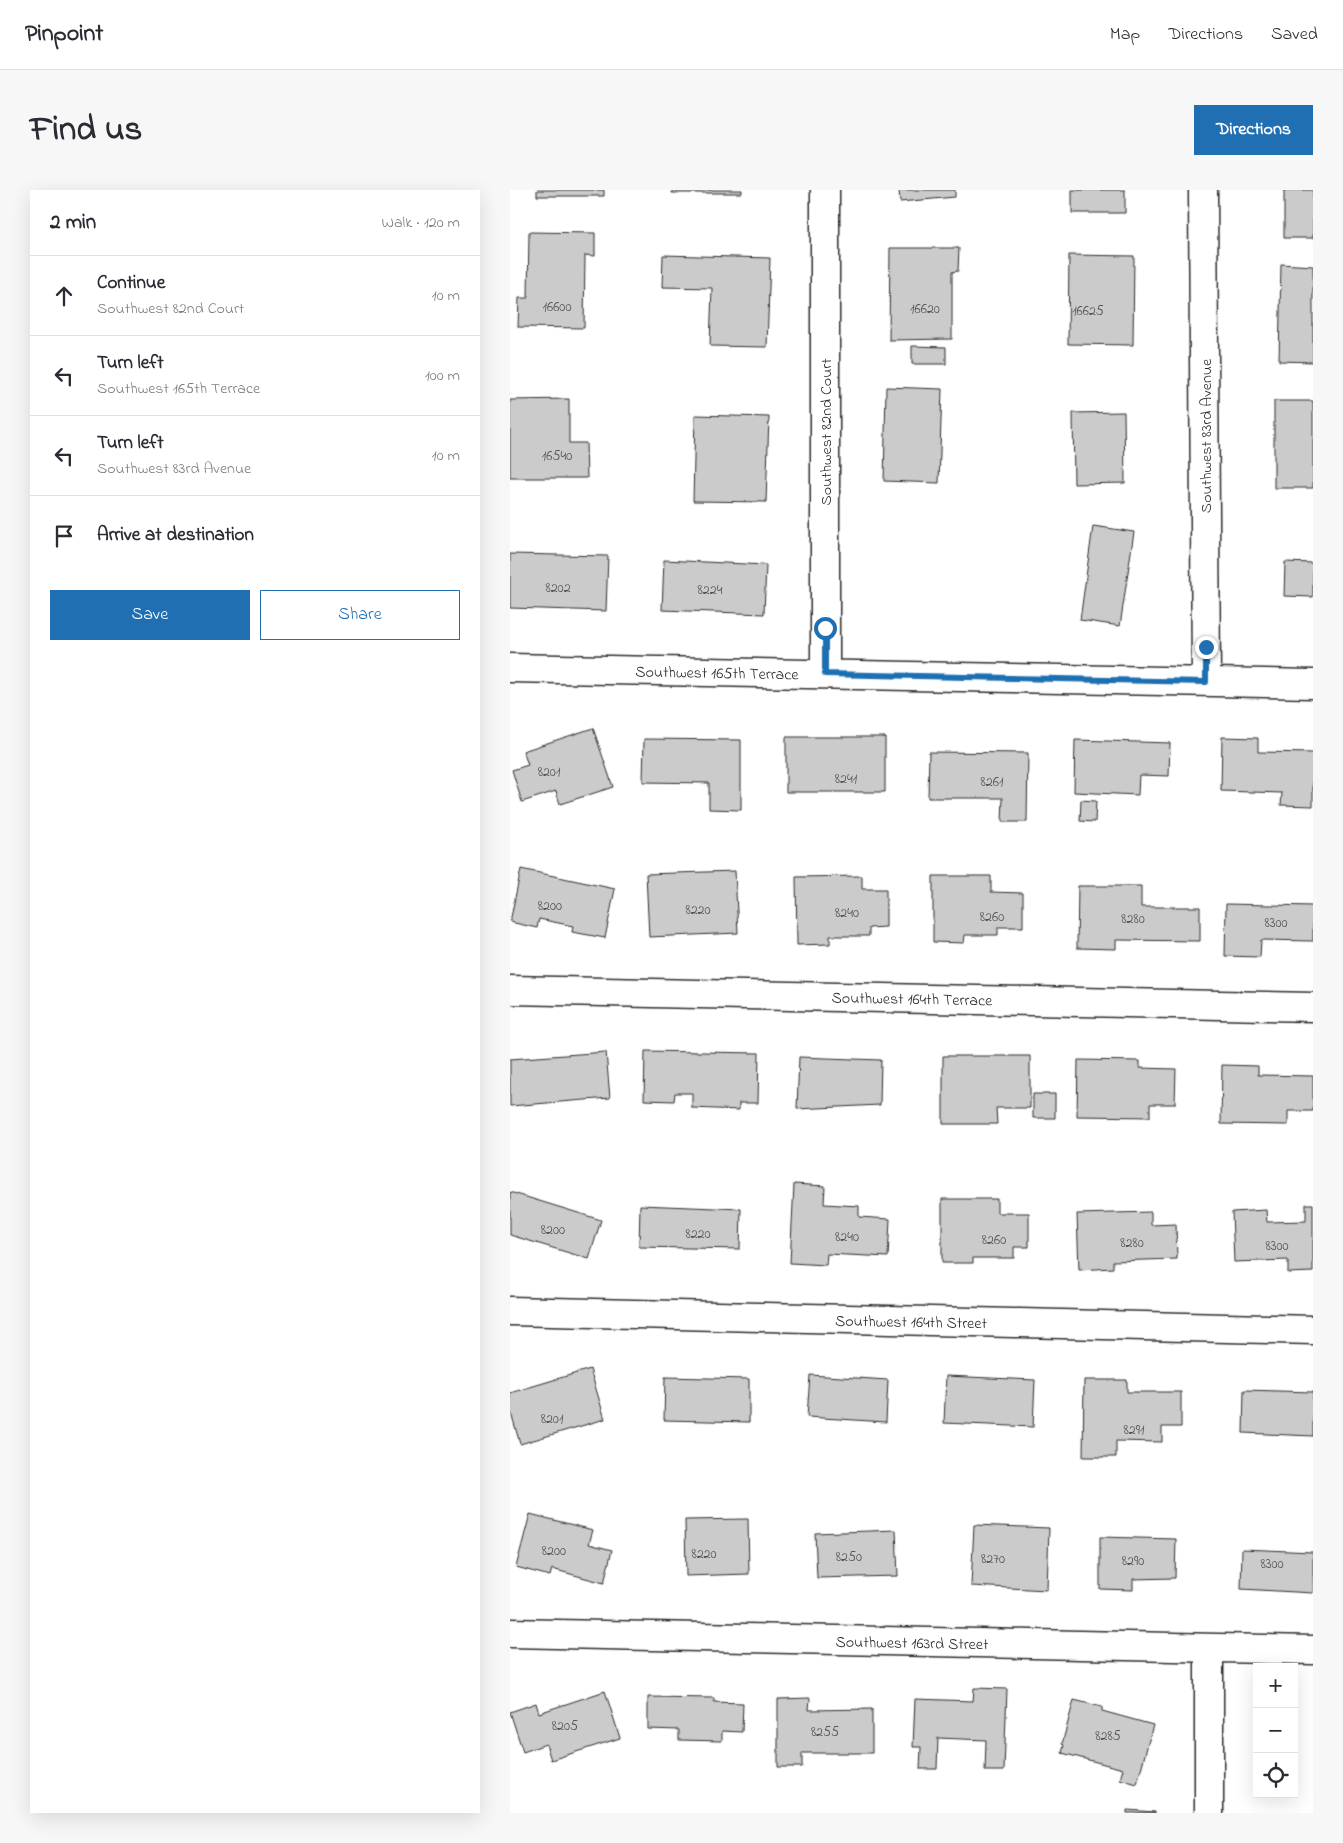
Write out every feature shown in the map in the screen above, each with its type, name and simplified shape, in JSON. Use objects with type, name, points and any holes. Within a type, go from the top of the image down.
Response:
[{"type":"street","name":"Southwest 82nd Court","points":[[825,190],[825,674]]},
{"type":"street","name":"Southwest 83rd Avenue","points":[[1203,190],[1206,682]]},
{"type":"street","name":"Southwest 165th Terrace","points":[[510,668],[1313,684]]},
{"type":"street","name":"Southwest 164th Terrace","points":[[510,990],[1313,1007]]},
{"type":"street","name":"Southwest 164th Street","points":[[510,1311],[1313,1330]]},
{"type":"street","name":"Southwest 163rd Street","points":[[510,1633],[1313,1650]]},
{"type":"street","points":[[1209,1648],[1210,1813]]},
{"type":"building","points":[[537,190],[604,190],[604,196],[537,196]]},
{"type":"building","points":[[672,190],[742,190],[742,193],[672,193]]},
{"type":"building","points":[[899,190],[955,190],[955,197],[900,202]]},
{"type":"building","points":[[1072,190],[1125,190],[1125,213],[1072,213]]},
{"type":"building","points":[[1284,190],[1313,190],[1313,238],[1284,238]]},
{"type":"building","points":[[529,232],[595,233],[595,256],[585,255],[584,328],[518,327],[519,298],[528,298]]},
{"type":"building","points":[[890,248],[959,248],[958,271],[952,272],[952,339],[889,340]]},
{"type":"building","points":[[663,255],[770,258],[767,347],[710,346],[712,288],[662,287]]},
{"type":"building","points":[[1069,255],[1134,256],[1133,345],[1068,344]]},
{"type":"building","points":[[1281,264],[1313,266],[1313,362],[1279,361]]},
{"type":"building","points":[[912,346],[946,347],[946,364],[912,364]]},
{"type":"building","points":[[886,387],[942,389],[939,483],[884,481]]},
{"type":"building","points":[[569,399],[569,443],[586,443],[587,478],[510,478],[510,400]]},
{"type":"building","points":[[1274,401],[1313,401],[1313,488],[1274,488]]},
{"type":"building","points":[[1124,412],[1125,483],[1074,484],[1073,413]]},
{"type":"building","points":[[695,415],[769,417],[766,502],[693,501]]},
{"type":"building","points":[[1093,526],[1134,532],[1120,626],[1080,620]]},
{"type":"building","points":[[510,554],[608,556],[606,611],[510,608]]},
{"type":"building","points":[[664,560],[766,565],[764,614],[662,610]]},
{"type":"building","points":[[1285,562],[1313,563],[1313,597],[1284,596]]},
{"type":"building","points":[[593,728],[613,787],[560,804],[556,791],[522,802],[512,770],[528,765],[523,751]]},
{"type":"building","points":[[786,737],[885,737],[885,792],[786,792]]},
{"type":"building","points":[[1222,737],[1258,738],[1258,752],[1313,753],[1313,806],[1281,805],[1282,793],[1221,791]]},
{"type":"building","points":[[644,739],[741,740],[741,810],[709,809],[709,783],[643,782]]},
{"type":"building","points":[[1075,740],[1170,743],[1169,776],[1139,775],[1138,795],[1074,792]]},
{"type":"building","points":[[929,752],[1028,753],[1027,822],[1002,822],[1003,798],[928,798]]},
{"type":"building","points":[[1081,800],[1096,801],[1095,822],[1080,821]]},
{"type":"building","points":[[521,869],[615,889],[605,938],[572,932],[573,926],[539,919],[537,928],[510,922]]},
{"type":"building","points":[[735,871],[738,933],[649,937],[646,874]]},
{"type":"building","points":[[862,876],[862,889],[886,889],[886,927],[869,928],[869,936],[830,936],[830,944],[797,945],[796,877]]},
{"type":"building","points":[[933,876],[991,876],[991,892],[1023,893],[1023,927],[998,927],[998,935],[965,935],[964,943],[933,942]]},
{"type":"building","points":[[1078,886],[1141,886],[1141,907],[1200,907],[1200,941],[1116,940],[1116,949],[1077,948]]},
{"type":"building","points":[[1226,904],[1313,906],[1313,941],[1261,940],[1260,957],[1225,956]]},
{"type":"building","points":[[645,1051],[759,1053],[758,1103],[739,1103],[739,1110],[692,1108],[692,1093],[675,1093],[674,1101],[644,1100]]},
{"type":"building","points":[[606,1052],[610,1098],[510,1106],[510,1059]]},
{"type":"building","points":[[943,1056],[1030,1056],[1030,1108],[996,1108],[997,1124],[943,1124]]},
{"type":"building","points":[[799,1057],[881,1060],[880,1105],[797,1109]]},
{"type":"building","points":[[1078,1060],[1140,1061],[1140,1068],[1176,1069],[1175,1104],[1150,1104],[1150,1117],[1077,1116]]},
{"type":"building","points":[[1222,1065],[1258,1066],[1258,1075],[1313,1076],[1313,1111],[1288,1111],[1288,1125],[1221,1124]]},
{"type":"building","points":[[1033,1094],[1055,1094],[1055,1118],[1033,1118]]},
{"type":"building","points":[[794,1184],[825,1186],[824,1204],[859,1206],[859,1217],[890,1219],[888,1257],[827,1254],[826,1265],[790,1263]]},
{"type":"building","points":[[510,1192],[601,1220],[589,1259],[510,1235]]},
{"type":"building","points":[[942,1199],[997,1199],[997,1213],[1029,1213],[1029,1247],[1014,1247],[1014,1258],[973,1258],[973,1263],[942,1263]]},
{"type":"building","points":[[1306,1204],[1313,1204],[1313,1272],[1288,1273],[1288,1260],[1234,1262],[1232,1212],[1266,1210],[1267,1222],[1306,1221]]},
{"type":"building","points":[[640,1205],[741,1209],[740,1249],[639,1247]]},
{"type":"building","points":[[1151,1212],[1151,1225],[1176,1224],[1177,1259],[1113,1261],[1113,1268],[1079,1270],[1077,1214]]},
{"type":"building","points":[[590,1369],[605,1419],[520,1444],[510,1409],[510,1393]]},
{"type":"building","points":[[810,1375],[888,1380],[886,1422],[807,1417]]},
{"type":"building","points":[[946,1376],[1035,1380],[1033,1427],[944,1423]]},
{"type":"building","points":[[665,1377],[749,1379],[749,1422],[664,1420]]},
{"type":"building","points":[[1084,1380],[1127,1380],[1127,1392],[1181,1392],[1181,1427],[1162,1427],[1162,1442],[1116,1441],[1116,1457],[1083,1457]]},
{"type":"building","points":[[1244,1390],[1313,1392],[1313,1436],[1243,1433]]},
{"type":"building","points":[[530,1514],[593,1530],[589,1544],[612,1550],[604,1583],[552,1569],[550,1576],[516,1567]]},
{"type":"building","points":[[748,1519],[749,1574],[686,1576],[685,1520]]},
{"type":"building","points":[[974,1525],[1049,1528],[1047,1590],[971,1586]]},
{"type":"building","points":[[896,1530],[898,1576],[817,1578],[815,1533]]},
{"type":"building","points":[[1100,1537],[1176,1539],[1175,1578],[1133,1579],[1133,1590],[1100,1589]]},
{"type":"building","points":[[1242,1549],[1313,1552],[1313,1593],[1241,1589]]},
{"type":"building","points":[[974,1688],[1007,1689],[1004,1771],[985,1771],[986,1740],[938,1738],[937,1769],[920,1769],[921,1747],[913,1747],[915,1699],[973,1701]]},
{"type":"building","points":[[605,1691],[620,1738],[551,1760],[546,1744],[523,1752],[510,1712],[536,1703],[539,1713]]},
{"type":"building","points":[[648,1697],[714,1698],[714,1702],[743,1703],[742,1732],[722,1731],[722,1741],[679,1740],[679,1730],[648,1729]]},
{"type":"building","points":[[810,1698],[809,1710],[872,1709],[872,1753],[802,1753],[802,1767],[778,1767],[778,1699]]},
{"type":"building","points":[[1074,1700],[1102,1707],[1102,1711],[1153,1725],[1137,1784],[1120,1779],[1123,1769],[1062,1753],[1064,1745],[1062,1744]]},
{"type":"building","points":[[1127,1810],[1155,1812],[1155,1813],[1127,1813]]},
{"type":"route","points":[[825,628],[825,674],[1206,682],[1206,647]]}]
